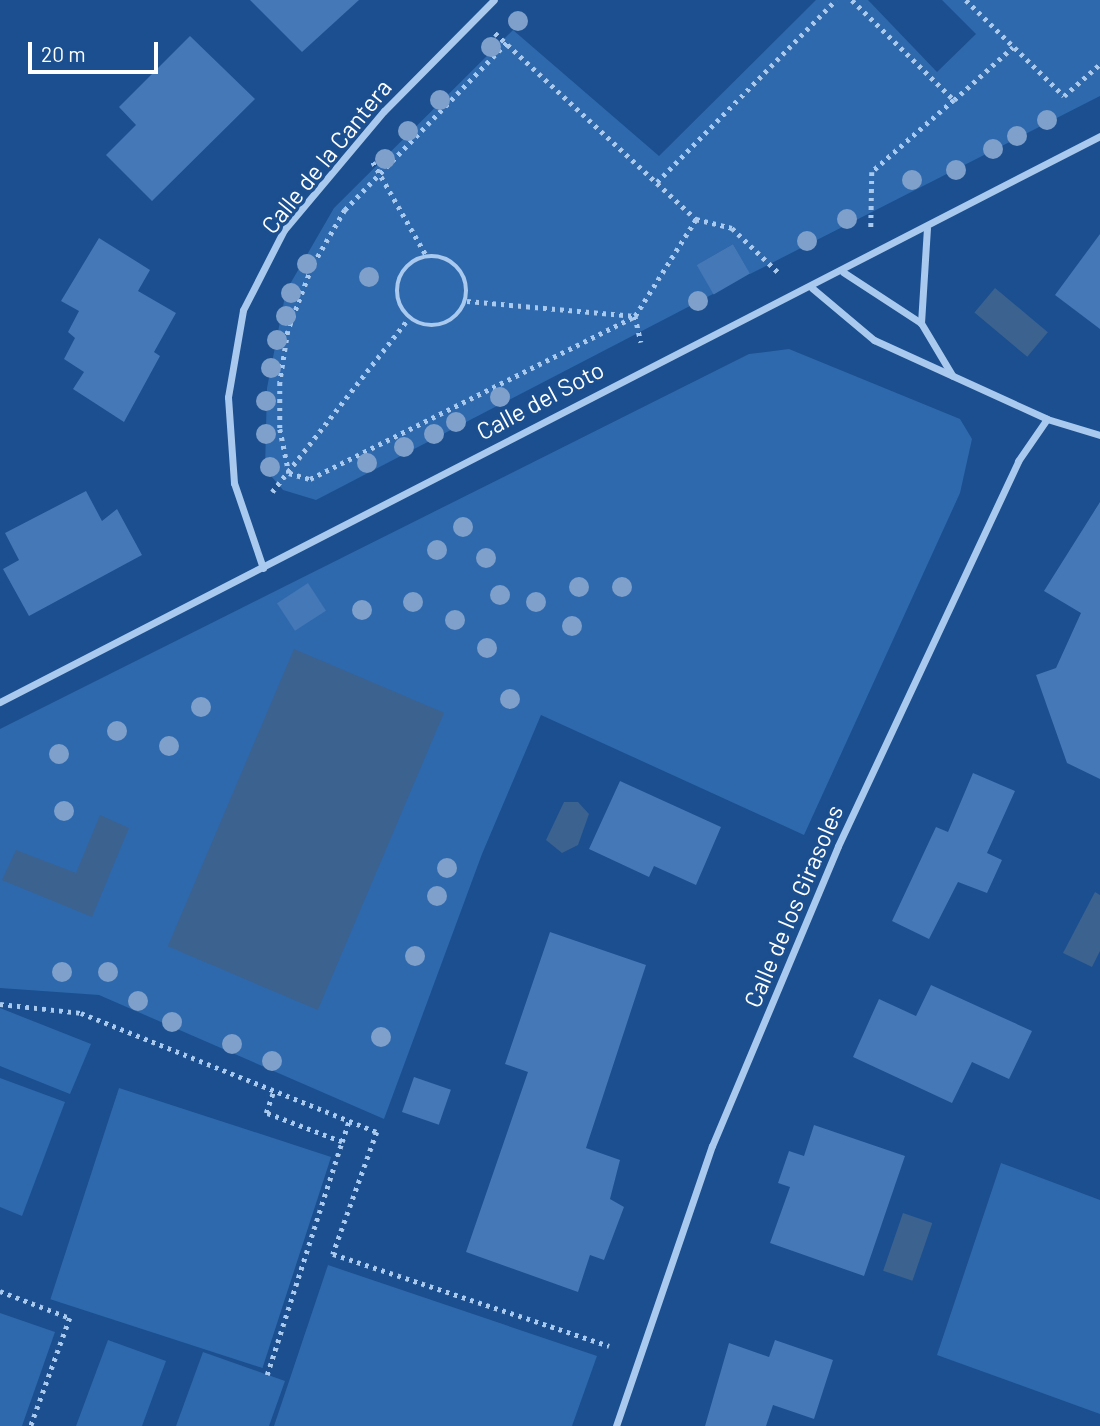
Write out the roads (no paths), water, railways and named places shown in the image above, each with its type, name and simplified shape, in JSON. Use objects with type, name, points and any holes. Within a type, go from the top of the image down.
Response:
[{"type":"street","name":"Calle de la Cantera","points":[[263,568],[234,483],[229,397],[243,310],[284,230],[384,111],[494,0]]},
{"type":"street","name":"Calle del Soto","points":[[0,702],[263,568],[632,374],[812,288],[1100,136]]},
{"type":"street","points":[[921,323],[927,228]]},
{"type":"street","points":[[843,272],[921,323],[953,375]]},
{"type":"street","points":[[812,288],[874,340],[1047,419],[1100,435]]},
{"type":"street","name":"Calle de los Girasoles","points":[[616,1426],[712,1146],[838,846],[1018,461],[1047,419]]}]
